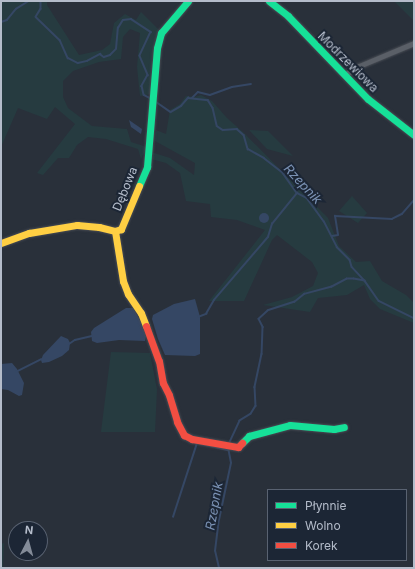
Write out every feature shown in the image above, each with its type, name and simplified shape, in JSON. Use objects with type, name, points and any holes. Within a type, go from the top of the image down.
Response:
[{"type":"street","name":"Dębowa","points":[[115,231],[121,229],[145,171],[150,142],[157,48],[161,33],[188,1]]},
{"type":"street","name":"Modrzewiowa","points":[[269,1],[288,16],[368,99],[414,135]]},
{"type":"street","points":[[344,75],[359,66],[414,43]]},
{"type":"street","points":[[1,243],[29,233],[77,225],[99,227],[115,231],[123,281],[128,294],[141,313],[159,361],[163,383],[169,396],[177,422],[184,435],[192,439],[238,448],[249,436],[290,425],[304,425],[334,429],[344,427]]},
{"type":"green space","points":[[1,1],[47,1],[47,5],[79,55],[102,50],[110,44],[114,23],[125,14],[136,20],[141,12],[160,31],[155,40],[151,94],[140,96],[137,67],[140,33],[130,29],[123,37],[121,59],[99,62],[73,71],[63,81],[63,97],[68,108],[92,126],[127,129],[131,142],[147,147],[141,159],[138,149],[106,139],[88,137],[77,145],[69,158],[58,158],[43,175],[37,173],[75,124],[55,107],[47,119],[18,108],[1,147]]},
{"type":"green space","points":[[394,1],[414,1],[414,21]]},
{"type":"green space","points":[[201,95],[212,101],[227,118],[244,133],[328,218],[339,246],[356,262],[370,261],[382,281],[406,295],[414,303],[414,323],[380,309],[370,299],[364,285],[347,295],[318,298],[310,312],[263,305],[292,297],[313,286],[318,273],[312,262],[277,235],[272,240],[244,301],[209,301],[265,230],[237,220],[211,217],[210,204],[186,201],[180,173],[166,163],[151,159],[151,152],[170,158],[194,175],[195,163],[155,141],[156,130],[166,134],[170,110],[180,104],[186,96],[195,97]]},
{"type":"green space","points":[[249,130],[268,131],[293,156],[267,149]]},
{"type":"green space","points":[[352,196],[367,213],[358,223],[339,211]]},
{"type":"green space","points":[[111,352],[150,353],[157,389],[155,432],[101,432]]},
{"type":"green space","points":[[4,543],[3,568],[1,568],[1,544]]},
{"type":"water","points":[[129,120],[142,129],[141,134],[131,127]]},
{"type":"water","points":[[262,213],[266,213],[268,214],[268,222],[262,223],[259,220],[259,216]]},
{"type":"water","points":[[195,299],[200,317],[200,354],[195,356],[165,355],[152,319],[153,315],[174,304]]},
{"type":"water","points":[[126,308],[133,308],[142,324],[146,336],[145,341],[119,340],[97,343],[92,341],[91,332],[94,328]]},
{"type":"water","points":[[61,336],[68,339],[70,343],[69,350],[62,356],[49,362],[42,363],[41,360],[43,355]]},
{"type":"water","points":[[12,363],[17,369],[24,383],[22,395],[19,396],[8,390],[1,389],[1,364]]},
{"type":"waterway","points":[[1,22],[7,20],[16,9],[29,1]]},
{"type":"waterway","name":"Rzepnik","points":[[41,1],[41,9],[36,17],[60,40],[68,58],[78,63],[87,61],[100,54],[104,57],[110,55],[116,49],[118,28],[123,20],[131,19],[151,32],[140,56],[148,75],[142,86],[144,95],[150,98]]},
{"type":"waterway","points":[[192,98],[198,92],[210,95],[232,87],[251,84]]},
{"type":"waterway","name":"Rzepnik","points":[[155,101],[171,112],[181,106],[188,98],[208,100],[213,108],[217,126],[223,130],[237,129],[244,135],[248,149],[264,158],[283,173],[297,193],[307,198],[324,221],[337,247],[350,260],[352,267],[365,281],[347,279],[332,287],[305,294],[295,302],[268,311],[259,319],[263,327],[262,354],[255,387],[256,406],[251,414],[240,421],[230,442]]},
{"type":"waterway","points":[[198,317],[206,314],[214,300],[268,237],[272,224],[297,193]]},
{"type":"waterway","points":[[332,236],[338,235],[335,216],[392,219],[402,214],[414,200]]},
{"type":"waterway","points":[[365,281],[379,301],[414,318]]},
{"type":"waterway","points":[[69,344],[75,340],[92,336]]},
{"type":"waterway","points":[[16,372],[41,359]]},
{"type":"waterway","points":[[173,517],[197,443]]},
{"type":"waterway","points":[[202,444],[227,450]]},
{"type":"waterway","name":"Rzepnik","points":[[219,568],[215,551],[219,520],[231,463],[228,448]]},
{"type":"traffic: fast","points":[[139,186],[147,167],[157,48],[161,33],[188,1]]},
{"type":"traffic: fast","points":[[269,1],[288,16],[368,99],[414,135]]},
{"type":"traffic: fast","points":[[242,443],[249,436],[290,425],[334,429],[344,427]]},
{"type":"traffic: slow","points":[[139,186],[121,229],[115,231],[123,281],[128,294],[141,313],[146,326]]},
{"type":"traffic: slow","points":[[1,243],[29,233],[77,225],[99,227],[115,231]]},
{"type":"traffic: jam","points":[[146,326],[159,361],[163,383],[169,395],[177,422],[184,435],[192,439],[238,447],[242,443]]}]
